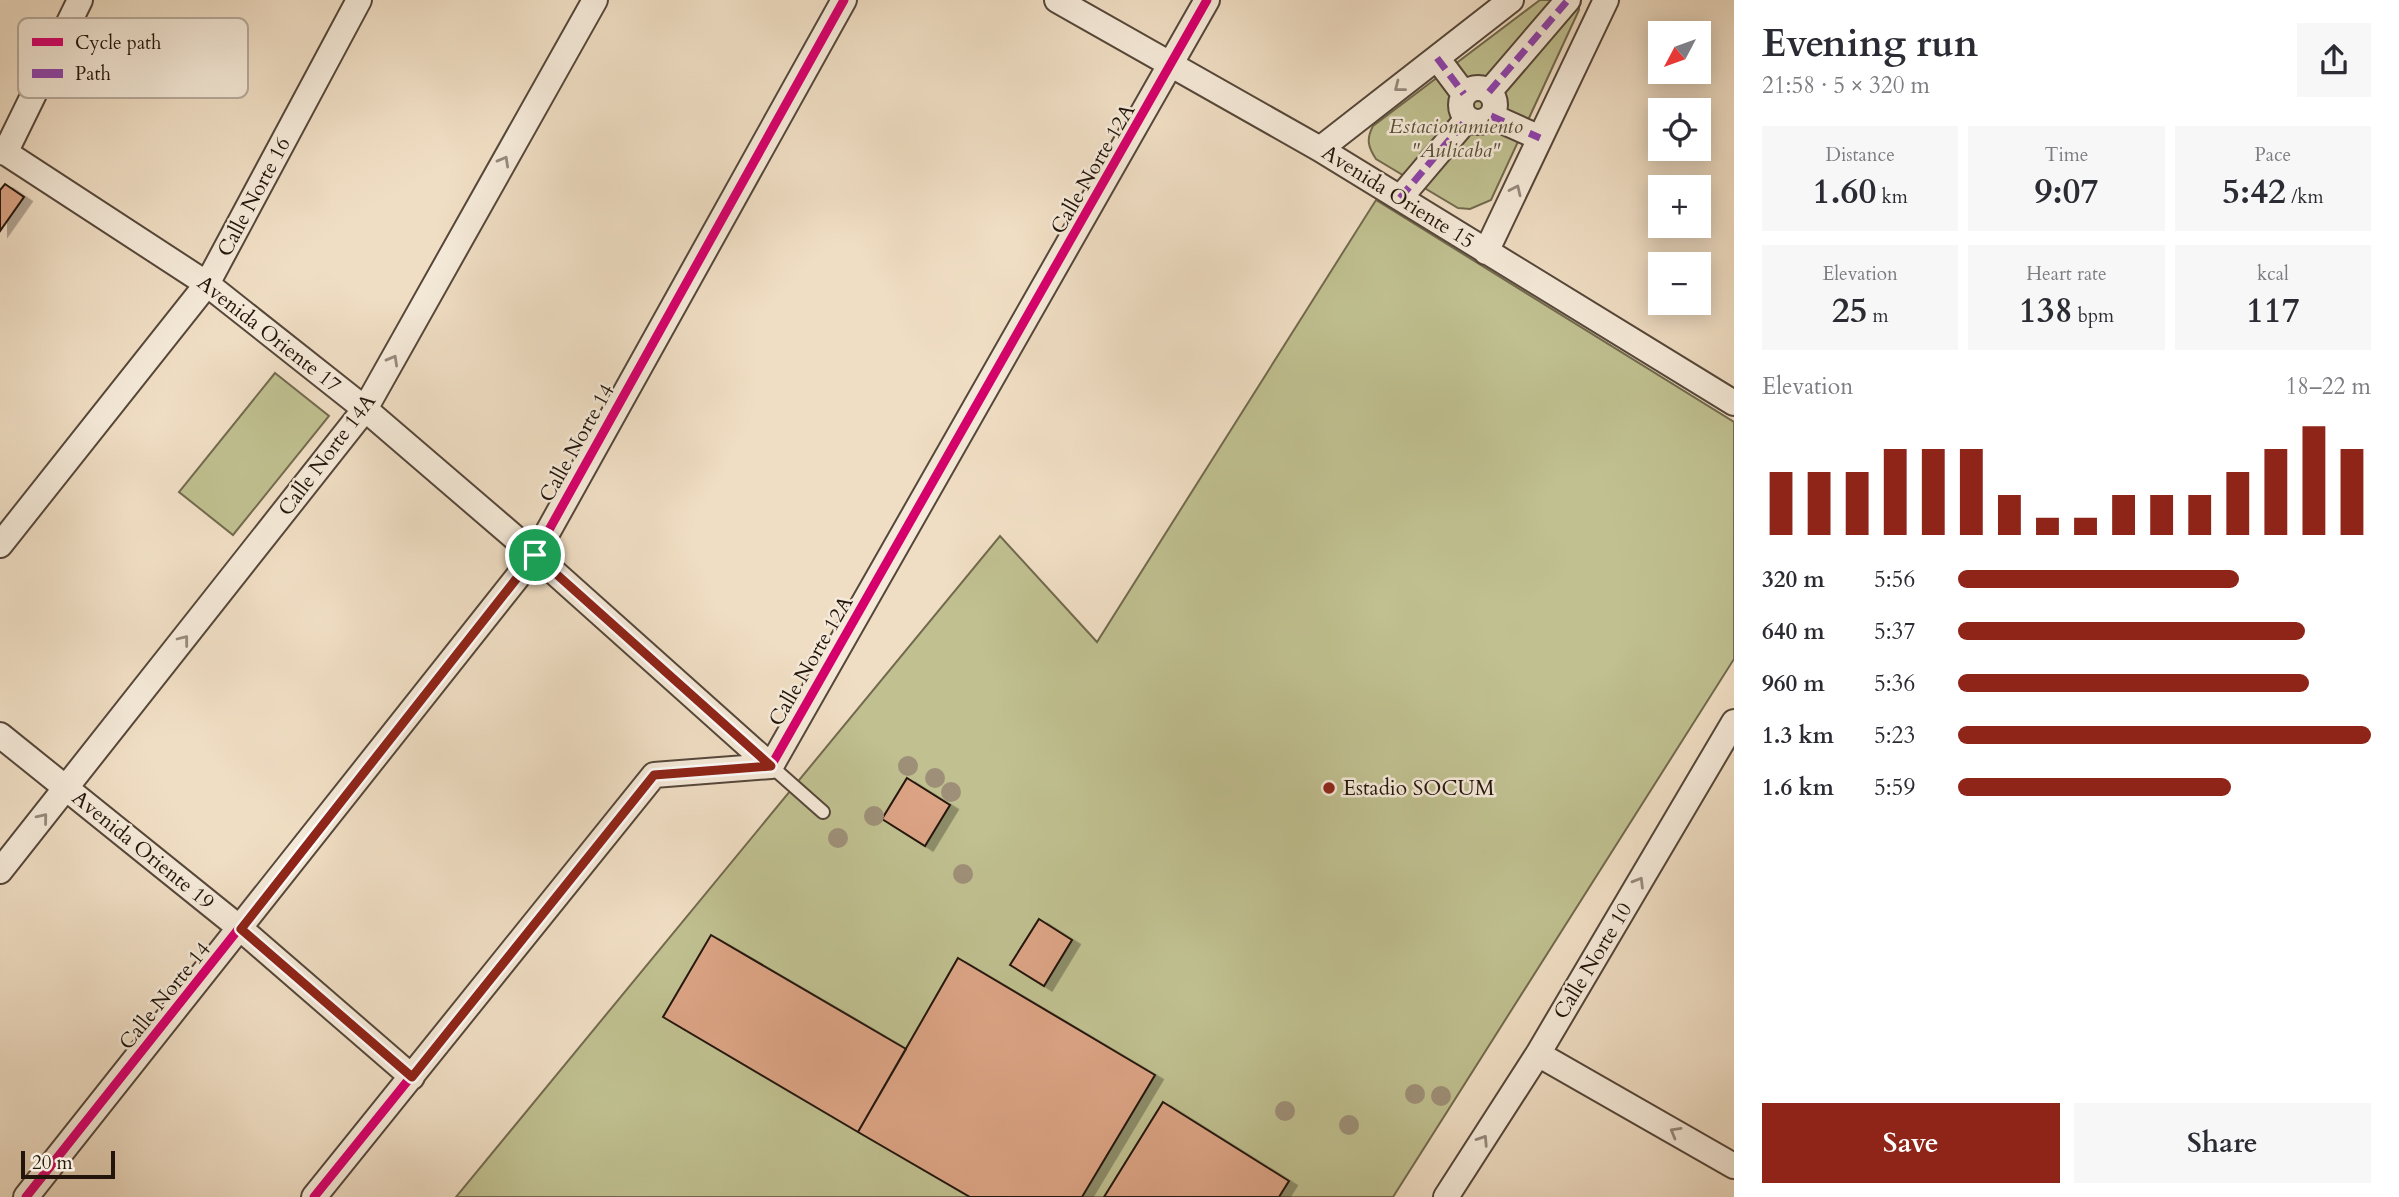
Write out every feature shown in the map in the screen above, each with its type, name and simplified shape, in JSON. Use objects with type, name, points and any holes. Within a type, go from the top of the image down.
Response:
[{"type":"street","points":[[71,18],[80,0]]},
{"type":"street","name":"Calle Norte 16","points":[[0,545],[208,284],[359,0]]},
{"type":"street","name":"Calle Norte 14A","points":[[0,871],[365,410],[595,0]]},
{"type":"street","name":"Calle Norte 14","points":[[26,1197],[535,555],[844,0]]},
{"type":"street","name":"Avenida Oriente 15","points":[[1057,0],[1320,149],[1734,403]]},
{"type":"street","name":"Calle Norte 12A","points":[[771,766],[1207,0]]},
{"type":"street","points":[[1320,149],[1511,0]]},
{"type":"street","points":[[1489,92],[1568,0]]},
{"type":"street","points":[[1486,252],[1606,0]]},
{"type":"street","points":[[1437,58],[1464,94]]},
{"type":"street","points":[[1476,88],[1489,92],[1495,104],[1491,116],[1480,123],[1467,119],[1460,107],[1464,94],[1476,88]]},
{"type":"street","points":[[3,151],[30,98]]},
{"type":"street","points":[[1491,116],[1540,138]]},
{"type":"street","points":[[1399,198],[1467,119]]},
{"type":"street","name":"Avenida Oriente 17","points":[[3,151],[208,284],[365,410],[535,555],[771,766]]},
{"type":"street","name":"Calle Norte 10","points":[[1446,1197],[1538,1054],[1734,722]]},
{"type":"street","name":"Avenida Oriente 19","points":[[0,735],[241,929],[412,1077]]},
{"type":"street","points":[[314,1197],[654,775],[771,766]]},
{"type":"street","points":[[1538,1054],[1734,1166]]},
{"type":"lane","points":[[771,766],[822,812]]},
{"type":"green space","name":"Estacionamiento \"Aulicaba\"","points":[[1540,0],[1579,0],[1579,10],[1491,200],[1470,209],[1458,208],[1376,159],[1369,143],[1373,126]]},
{"type":"green space","name":"Estadio SOCUM","points":[[1376,200],[1734,422],[1734,659],[1393,1197],[456,1197],[1000,536],[1097,642]]},
{"type":"green space","points":[[275,373],[329,416],[233,535],[179,492]]},
{"type":"building","points":[[5,184],[24,197],[0,231],[0,190]]},
{"type":"building","points":[[907,778],[950,805],[925,846],[882,819]]},
{"type":"building","points":[[1039,919],[1072,940],[1044,986],[1010,965]]},
{"type":"building","points":[[711,935],[906,1049],[858,1132],[663,1017]]},
{"type":"building","points":[[958,958],[1155,1075],[1082,1197],[970,1197],[858,1132]]},
{"type":"building","points":[[1163,1102],[1289,1181],[1279,1197],[1104,1197]]},
{"type":"marked path","points":[[1489,92],[1568,0]]},
{"type":"marked path","points":[[1437,58],[1464,94]]},
{"type":"marked path","points":[[1491,116],[1540,138]]},
{"type":"marked path","points":[[1400,198],[1467,119]]},
{"type":"cycle path","points":[[26,1197],[535,555],[844,0]]},
{"type":"cycle path","points":[[314,1197],[654,775],[771,766],[1207,0]]},
{"type":"place","name":"Estadio SOCUM","points":[[1329,788]]},
{"type":"route","points":[[535,555],[771,766],[654,775],[412,1077],[241,929],[535,555]]}]
